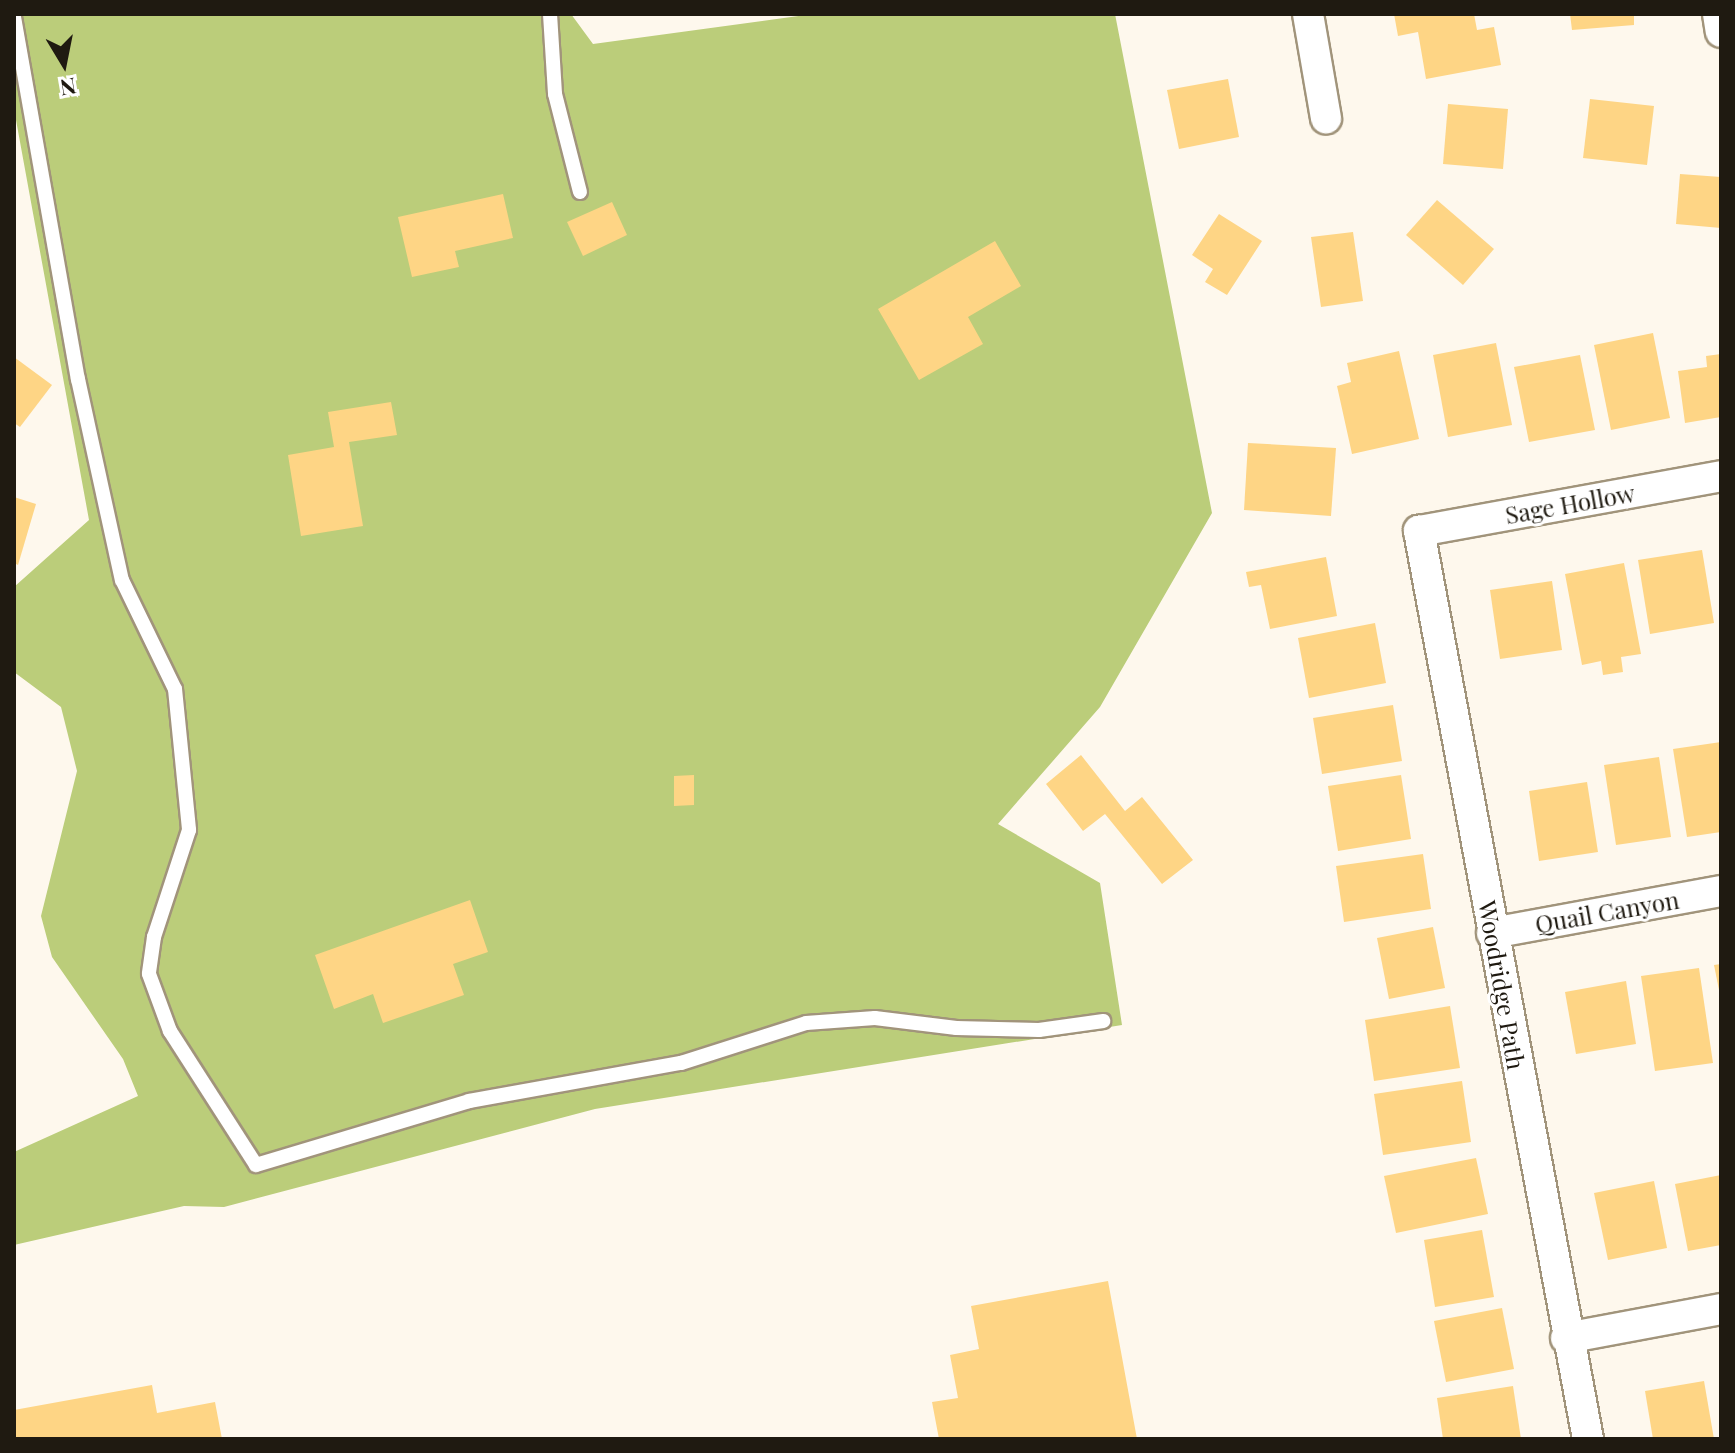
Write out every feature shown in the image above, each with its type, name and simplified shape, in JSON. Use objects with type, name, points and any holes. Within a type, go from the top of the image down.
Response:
[{"type":"street","points":[[1308,14],[1326,118]]},
{"type":"street","points":[[1718,14],[1721,32]]},
{"type":"street","name":"Sage Hollow","points":[[1419,531],[1721,476]]},
{"type":"street","name":"Woodridge Path","points":[[1419,531],[1566,1338],[1588,1439]]},
{"type":"street","name":"Quail Canyon","points":[[1492,933],[1721,891]]},
{"type":"street","points":[[1566,1338],[1721,1309]]},
{"type":"lane","points":[[550,14],[555,94],[580,192]]},
{"type":"lane","points":[[14,17],[78,379],[122,580],[175,689],[189,830],[154,937],[149,974],[170,1031],[256,1165],[469,1101],[681,1063],[806,1023],[875,1018],[956,1028],[1039,1030],[1103,1021]]},
{"type":"green space","points":[[14,14],[571,14],[593,44],[813,14],[1115,14],[1212,513],[1100,707],[998,824],[1100,883],[1122,1025],[595,1109],[224,1207],[184,1206],[14,1245],[14,1152],[138,1096],[123,1059],[52,957],[41,916],[77,771],[61,707],[14,672],[14,587],[89,520],[14,109]]},
{"type":"building","points":[[1394,14],[1474,14],[1477,30],[1494,27],[1501,65],[1426,79],[1418,32],[1398,36]]},
{"type":"building","points":[[1570,14],[1634,14],[1634,25],[1572,30]]},
{"type":"building","points":[[1228,79],[1239,137],[1179,149],[1167,90]]},
{"type":"building","points":[[1590,99],[1654,106],[1647,165],[1583,158]]},
{"type":"building","points":[[1448,104],[1508,109],[1503,169],[1443,164]]},
{"type":"building","points":[[1680,174],[1721,177],[1721,228],[1676,224]]},
{"type":"building","points":[[503,194],[513,238],[455,251],[459,267],[412,277],[398,217]]},
{"type":"building","points":[[1437,200],[1494,249],[1463,285],[1406,235]]},
{"type":"building","points":[[612,202],[627,235],[583,256],[567,222]]},
{"type":"building","points":[[1219,214],[1262,241],[1227,295],[1205,282],[1213,269],[1192,255]]},
{"type":"building","points":[[1353,232],[1363,301],[1321,307],[1311,237]]},
{"type":"building","points":[[995,241],[1021,286],[968,317],[983,344],[919,380],[878,309]]},
{"type":"building","points":[[1653,333],[1670,418],[1611,430],[1594,345]]},
{"type":"building","points":[[1496,343],[1512,425],[1448,437],[1433,355]]},
{"type":"building","points":[[1399,351],[1419,439],[1352,454],[1337,386],[1351,382],[1347,363]]},
{"type":"building","points":[[1721,354],[1721,417],[1685,423],[1678,371],[1707,367],[1706,356]]},
{"type":"building","points":[[1580,355],[1595,430],[1529,442],[1514,367]]},
{"type":"building","points":[[14,357],[52,385],[20,427],[14,423]]},
{"type":"building","points":[[391,402],[397,435],[349,442],[363,526],[301,536],[288,455],[334,447],[328,412]]},
{"type":"building","points":[[1248,443],[1336,448],[1331,516],[1244,510]]},
{"type":"building","points":[[14,497],[36,504],[18,565],[14,563]]},
{"type":"building","points":[[1702,550],[1714,623],[1650,634],[1638,560]]},
{"type":"building","points":[[1326,557],[1337,616],[1270,629],[1261,585],[1249,587],[1246,572]]},
{"type":"building","points":[[1624,563],[1641,654],[1621,657],[1623,672],[1603,675],[1601,661],[1582,665],[1565,574]]},
{"type":"building","points":[[1552,581],[1562,650],[1500,659],[1490,590]]},
{"type":"building","points":[[1375,623],[1386,683],[1309,698],[1298,638]]},
{"type":"building","points":[[1393,705],[1402,761],[1322,774],[1313,718]]},
{"type":"building","points":[[1721,742],[1721,832],[1687,837],[1673,749]]},
{"type":"building","points":[[1081,755],[1125,811],[1142,797],[1193,860],[1162,884],[1105,814],[1083,831],[1046,784]]},
{"type":"building","points":[[1659,757],[1671,837],[1616,845],[1604,765]]},
{"type":"building","points":[[694,775],[694,805],[674,806],[674,776]]},
{"type":"building","points":[[1401,775],[1411,839],[1338,851],[1328,786]]},
{"type":"building","points":[[1587,782],[1598,852],[1539,861],[1529,791]]},
{"type":"building","points":[[1423,854],[1431,909],[1344,922],[1336,866]]},
{"type":"building","points":[[470,900],[488,952],[453,964],[464,995],[383,1023],[373,994],[334,1009],[315,955]]},
{"type":"building","points":[[1433,927],[1445,988],[1389,999],[1377,938]]},
{"type":"building","points":[[1721,964],[1721,995],[1720,995],[1714,965]]},
{"type":"building","points":[[1699,968],[1713,1063],[1655,1071],[1641,976]]},
{"type":"building","points":[[1626,981],[1636,1044],[1576,1054],[1565,992]]},
{"type":"building","points":[[1450,1006],[1460,1068],[1374,1081],[1365,1020]]},
{"type":"building","points":[[1462,1081],[1471,1142],[1383,1155],[1374,1094]]},
{"type":"building","points":[[1476,1158],[1488,1214],[1396,1233],[1384,1176]]},
{"type":"building","points":[[1721,1175],[1721,1245],[1688,1251],[1675,1184]]},
{"type":"building","points":[[1654,1181],[1667,1248],[1608,1260],[1594,1193]]},
{"type":"building","points":[[1482,1230],[1494,1297],[1435,1307],[1424,1240]]},
{"type":"building","points":[[1108,1281],[1137,1439],[939,1439],[932,1402],[958,1398],[950,1355],[979,1349],[971,1306]]},
{"type":"building","points":[[1502,1308],[1514,1369],[1446,1382],[1434,1321]]},
{"type":"building","points":[[1704,1381],[1714,1439],[1653,1439],[1645,1391]]},
{"type":"building","points":[[152,1385],[157,1413],[215,1402],[222,1439],[14,1439],[14,1410]]},
{"type":"building","points":[[1513,1386],[1521,1439],[1443,1439],[1437,1398]]}]
